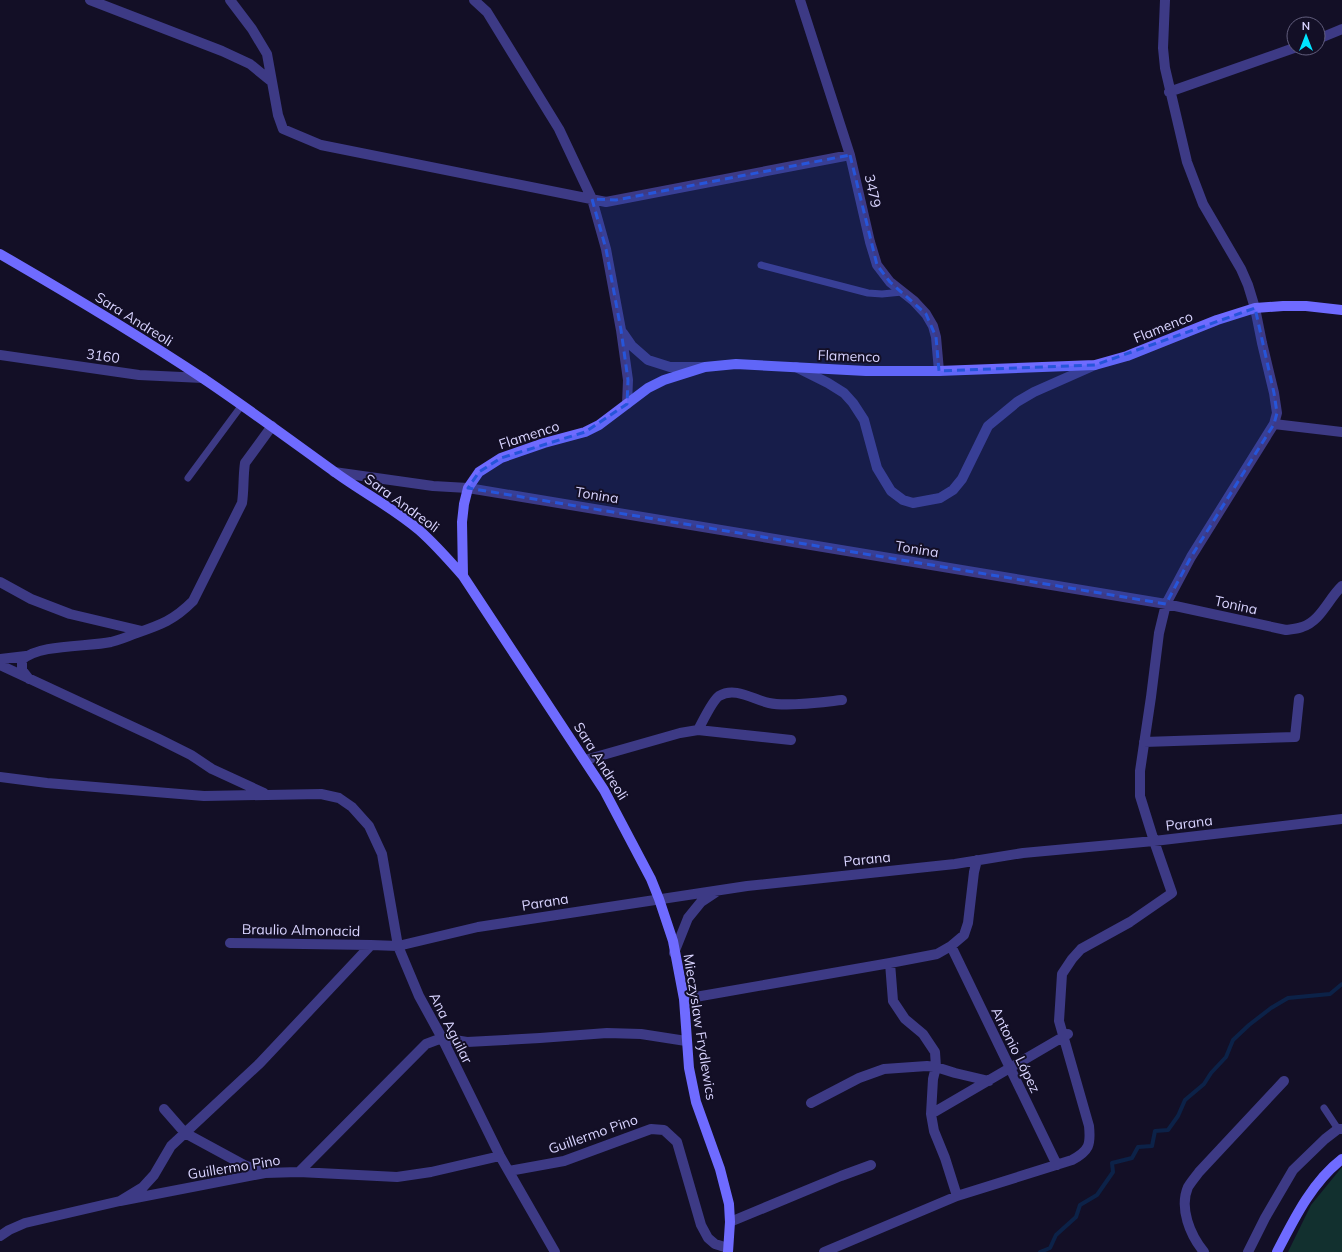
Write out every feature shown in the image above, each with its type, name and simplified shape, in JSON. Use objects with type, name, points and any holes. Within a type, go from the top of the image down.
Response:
[{"type":"street","points":[[90,0],[222,51],[250,64],[272,82]]},
{"type":"street","points":[[230,0],[252,28],[267,54],[278,115],[283,129],[321,145],[606,202],[850,155]]},
{"type":"street","points":[[474,0],[487,12],[559,129],[592,199],[606,249],[621,330],[628,380],[628,395],[626,404]]},
{"type":"street","name":"3479","points":[[800,0],[850,155],[870,242],[877,265],[890,282],[926,314],[933,326],[936,337],[939,371]]},
{"type":"street","points":[[824,1252],[957,1196],[1072,1160],[1083,1154],[1090,1140],[1089,1126],[1066,1035],[1059,1021],[1062,974],[1081,949],[1130,922],[1172,893],[1140,796],[1140,771],[1159,633],[1166,604],[1191,557],[1274,424],[1277,413],[1255,308],[1248,285],[1241,269],[1203,204],[1189,169],[1165,68],[1163,48],[1166,0]]},
{"type":"street","points":[[1326,36],[1342,29]]},
{"type":"street","points":[[1170,92],[1286,51]]},
{"type":"street","name":"Sara Andreoli","points":[[0,254],[72,296],[203,378],[272,426],[334,472],[395,512],[418,529],[438,547],[463,576],[604,790],[651,879],[659,899]]},
{"type":"street","name":"Flamenco","points":[[463,576],[462,522],[464,504],[468,488],[479,472],[501,458],[544,443],[585,432],[599,425],[648,388],[664,380],[705,366],[736,364],[866,372],[939,371],[1096,365],[1127,356],[1217,320],[1255,308],[1298,306],[1342,310]]},
{"type":"street","points":[[621,330],[632,346],[648,360],[670,367],[705,366]]},
{"type":"street","name":"3160","points":[[0,355],[139,375],[203,378]]},
{"type":"street","points":[[796,367],[844,393],[853,403],[864,420],[877,468],[891,491],[903,500],[913,502],[940,498],[953,490],[962,479],[988,426],[1017,402],[1034,392],[1096,365]]},
{"type":"street","points":[[1274,424],[1342,432]]},
{"type":"street","points":[[0,659],[26,656],[38,651],[112,642],[164,623],[181,613],[193,601],[242,503],[245,463],[272,426]]},
{"type":"street","name":"Tonina","points":[[334,472],[433,486],[468,488],[1166,604],[1286,630],[1303,627],[1318,618],[1342,586]]},
{"type":"street","points":[[0,582],[31,599],[70,614],[142,631]]},
{"type":"street","points":[[26,656],[22,660],[22,670],[29,679]]},
{"type":"street","points":[[0,665],[157,738],[191,755],[212,769],[267,795]]},
{"type":"street","points":[[698,730],[719,696],[730,692],[740,693],[770,704],[842,700]]},
{"type":"street","points":[[1144,742],[1295,737],[1299,699]]},
{"type":"street","points":[[585,760],[680,733],[698,730],[791,740]]},
{"type":"street","name":"Ana Aguilar","points":[[0,777],[47,783],[204,796],[321,794],[339,798],[352,807],[369,826],[382,854],[398,946],[419,996],[442,1038],[500,1156],[555,1252]]},
{"type":"street","name":"Parana","points":[[371,945],[398,946],[478,927],[719,890],[977,860],[1023,853],[1154,841],[1342,819]]},
{"type":"street","points":[[684,999],[890,964],[937,954],[951,946],[964,935],[968,923],[974,872],[977,860]]},
{"type":"street","points":[[674,953],[688,918],[700,902],[719,890]]},
{"type":"street","name":"Mieczyslaw Frydlewics","points":[[659,899],[673,941],[674,953],[684,999],[686,1041],[696,1102],[720,1168],[729,1204],[730,1222],[728,1250]]},
{"type":"street","name":"Braulio Almonacid","points":[[230,943],[371,945]]},
{"type":"street","points":[[120,1201],[143,1187],[154,1175],[171,1146],[260,1063],[371,945]]},
{"type":"street","name":"Antonio López","points":[[951,946],[1057,1165]]},
{"type":"street","points":[[890,964],[893,1001],[905,1019],[923,1034],[935,1052],[936,1067],[933,1078],[931,1114],[934,1131],[945,1158],[957,1196]]},
{"type":"street","points":[[299,1172],[426,1044],[442,1038],[467,1042],[607,1033],[641,1034],[686,1041]]},
{"type":"street","points":[[931,1114],[1066,1035]]},
{"type":"street","points":[[811,1103],[858,1078],[884,1069],[927,1066],[936,1067],[989,1081]]},
{"type":"street","points":[[1204,1252],[1192,1234],[1187,1218],[1184,1202],[1188,1187],[1199,1172],[1284,1081]]},
{"type":"street","points":[[164,1109],[185,1133],[244,1165],[265,1173]]},
{"type":"street","name":"Guillermo Pino","points":[[509,1171],[564,1162],[651,1129],[664,1130],[677,1142],[700,1225],[708,1238],[715,1244],[728,1250]]},
{"type":"street","points":[[1248,1252],[1265,1218],[1293,1170],[1325,1139],[1340,1129]]},
{"type":"street","name":"Guillermo Pino","points":[[0,1236],[9,1230],[25,1224],[120,1201],[265,1173],[299,1172],[397,1177],[431,1172],[500,1156]]},
{"type":"street","points":[[1277,1252],[1292,1222],[1309,1195],[1342,1159]]},
{"type":"street","points":[[730,1222],[871,1165]]},
{"type":"lane","points":[[761,265],[868,293],[882,294],[902,292]]},
{"type":"lane","points":[[188,478],[242,406]]},
{"type":"lane","points":[[1324,1108],[1340,1129]]},
{"type":"highlighted area","points":[[850,155],[877,265],[890,282],[926,314],[936,337],[939,371],[1095,365],[1255,308],[1274,393],[1277,413],[1274,424],[1191,557],[1166,604],[468,488],[479,472],[501,458],[585,432],[627,404],[628,380],[621,330],[606,249],[592,199],[616,200]]},
{"type":"green space","points":[[1342,1167],[1342,1252],[1288,1252],[1311,1205]]},
{"type":"waterway","points":[[1040,1252],[1050,1248],[1056,1235],[1076,1217],[1080,1205],[1097,1195],[1113,1172],[1112,1163],[1132,1158],[1138,1147],[1152,1146],[1155,1131],[1168,1130],[1178,1116],[1185,1100],[1204,1084],[1211,1073],[1226,1057],[1233,1040],[1249,1025],[1271,1008],[1288,998],[1330,994],[1342,984]]}]
